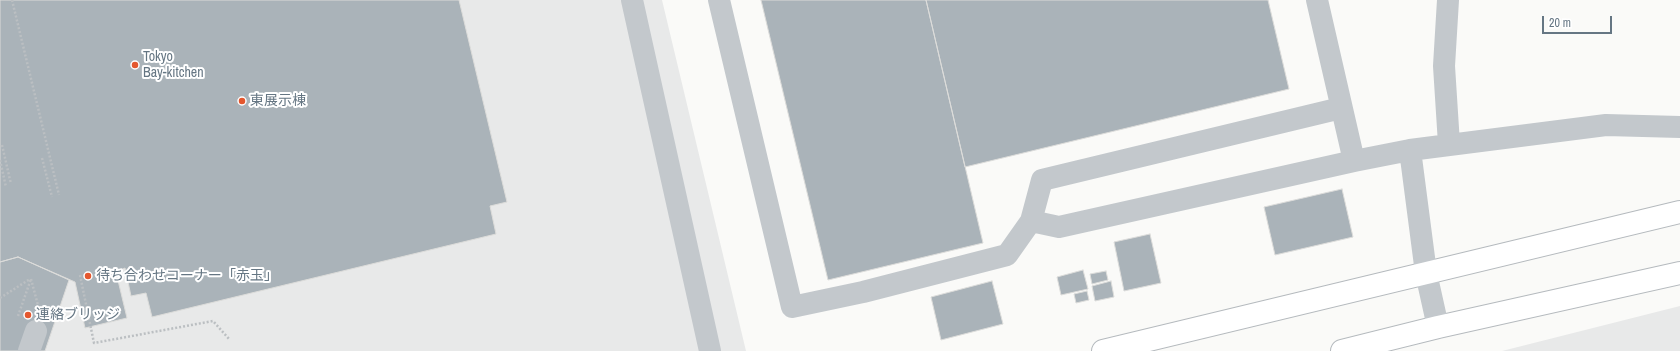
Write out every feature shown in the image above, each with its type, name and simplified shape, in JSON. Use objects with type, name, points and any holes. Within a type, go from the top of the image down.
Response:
[{"type":"main road","points":[[1103,351],[1680,212]]},
{"type":"main road","points":[[1342,351],[1438,327],[1680,273]]},
{"type":"street","points":[[632,0],[710,351]]},
{"type":"street","points":[[719,0],[792,307],[863,292],[1007,255],[1031,221],[1042,180],[1341,108]]},
{"type":"street","points":[[1317,0],[1354,161]]},
{"type":"street","points":[[1448,0],[1444,66],[1449,144]]},
{"type":"street","points":[[1031,221],[1059,228],[1354,161],[1449,144],[1606,125],[1680,127]]},
{"type":"street","points":[[1410,150],[1426,273],[1438,327]]},
{"type":"street","points":[[29,351],[36,330]]},
{"type":"path","points":[[12,0],[59,195]]},
{"type":"path","points":[[2,145],[11,184]]},
{"type":"path","points":[[42,158],[52,197]]},
{"type":"path","points":[[0,160],[6,187]]},
{"type":"path","points":[[80,275],[94,343],[213,321],[230,340]]},
{"type":"path","points":[[0,298],[31,279]]},
{"type":"shaded area","points":[[0,0],[662,0],[746,351],[0,351]]},
{"type":"shaded area","points":[[1680,306],[1680,351],[1502,351]]},
{"type":"building","name":"東展示棟","points":[[0,0],[459,0],[507,202],[490,206],[496,234],[152,317],[146,293],[131,296],[125,268],[116,272],[127,318],[85,328],[75,282],[18,257],[0,262]]},
{"type":"building","points":[[761,0],[926,0],[983,243],[828,280]]},
{"type":"building","points":[[926,0],[1268,0],[1289,89],[965,167]]},
{"type":"building","points":[[1342,189],[1353,237],[1275,255],[1264,207]]},
{"type":"building","points":[[1150,234],[1161,283],[1124,291],[1114,242]]},
{"type":"building","name":"連絡ブリッジ","points":[[18,257],[69,280],[45,351],[0,351],[0,262]]},
{"type":"building","points":[[1083,270],[1088,289],[1061,295],[1057,277]]},
{"type":"building","points":[[1106,271],[1108,280],[1092,284],[1090,274]]},
{"type":"building","points":[[992,281],[1003,324],[941,340],[931,297]]},
{"type":"building","points":[[1111,281],[1114,297],[1095,301],[1092,286]]},
{"type":"building","points":[[1087,291],[1089,300],[1076,303],[1074,294]]},
{"type":"place","name":"Tokyo Bay-kitchen","points":[[135,65]]},
{"type":"place","name":"東展示棟","points":[[242,101]]},
{"type":"place","name":"待ち合わせコーナー「赤玉」","points":[[88,276]]},
{"type":"place","name":"連絡ブリッジ","points":[[28,315]]}]
